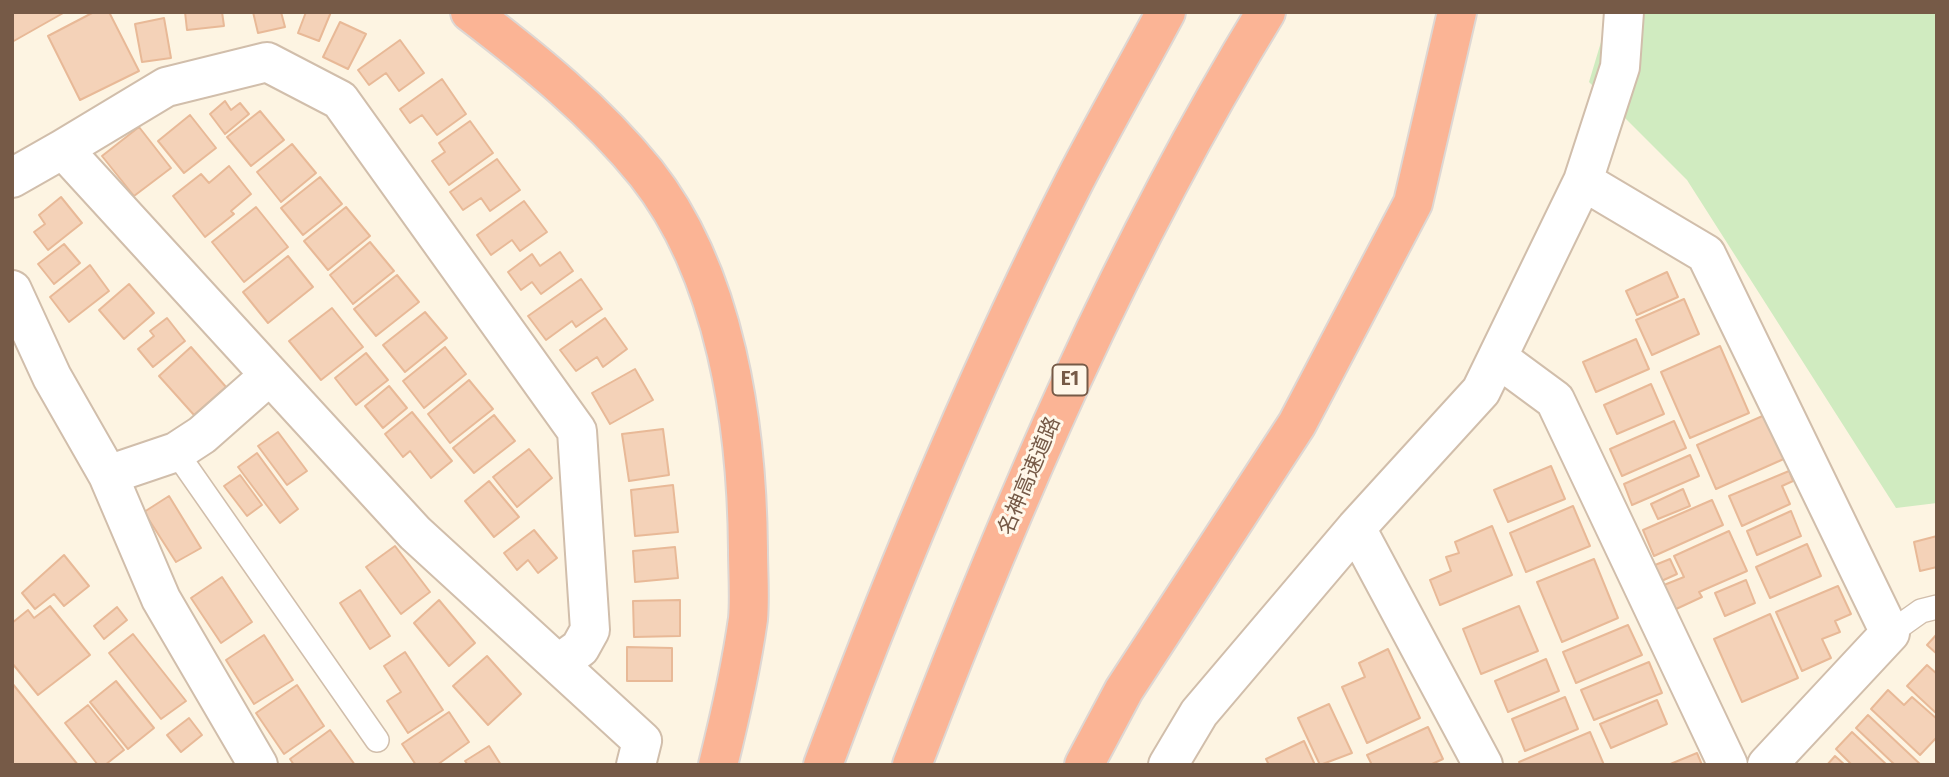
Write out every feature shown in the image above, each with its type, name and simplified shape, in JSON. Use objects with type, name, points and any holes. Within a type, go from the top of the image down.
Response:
[{"type":"highway","points":[[470,12],[560,82],[646,174],[696,255],[718,318],[736,405],[747,509],[748,603],[734,700],[719,765]]},
{"type":"highway","points":[[823,765],[862,661],[993,349],[1075,181],[1166,12]]},
{"type":"highway","name":"名神高速道路","points":[[912,765],[1069,383],[1151,221],[1266,12]]},
{"type":"highway","points":[[1084,765],[1124,691],[1297,424],[1413,204],[1457,12]]},
{"type":"street","points":[[1168,765],[1199,713],[1356,528],[1481,391],[1583,181],[1620,67],[1624,12]]},
{"type":"street","points":[[12,178],[166,87],[267,62],[340,100],[577,431],[590,630],[580,648],[558,664]]},
{"type":"street","points":[[63,149],[415,533],[642,741],[636,765]]},
{"type":"street","points":[[1583,181],[1706,254],[1890,633],[1767,765]]},
{"type":"street","points":[[12,290],[52,377],[108,475],[161,599],[258,765]]},
{"type":"street","points":[[1498,358],[1555,400],[1728,765]]},
{"type":"street","points":[[108,475],[176,452],[202,435],[270,375]]},
{"type":"street","points":[[1356,528],[1483,765]]},
{"type":"lane","points":[[176,452],[377,740]]},
{"type":"lane","points":[[1890,633],[1921,611],[1937,607]]},
{"type":"green space","points":[[1610,12],[1937,12],[1937,503],[1896,508],[1687,180],[1589,82]]},
{"type":"building","points":[[12,12],[65,12],[12,42]]},
{"type":"building","points":[[94,12],[109,12],[139,71],[80,100],[48,36]]},
{"type":"building","points":[[185,12],[222,12],[224,26],[187,30]]},
{"type":"building","points":[[253,12],[281,12],[285,27],[258,33]]},
{"type":"building","points":[[306,12],[331,12],[319,41],[298,33]]},
{"type":"building","points":[[164,18],[171,58],[142,62],[135,24]]},
{"type":"building","points":[[340,22],[366,34],[348,69],[323,57]]},
{"type":"building","points":[[400,40],[424,73],[399,91],[386,73],[369,85],[358,70]]},
{"type":"building","points":[[442,79],[466,114],[437,135],[422,115],[410,123],[400,109]]},
{"type":"building","points":[[225,101],[231,110],[240,103],[249,114],[225,134],[210,114]]},
{"type":"building","points":[[260,111],[284,140],[251,166],[227,137]]},
{"type":"building","points":[[190,115],[216,148],[184,173],[158,141]]},
{"type":"building","points":[[470,121],[493,153],[449,185],[432,161],[445,152],[439,143]]},
{"type":"building","points":[[139,127],[171,168],[134,196],[102,156]]},
{"type":"building","points":[[292,144],[316,173],[281,202],[257,172]]},
{"type":"building","points":[[497,159],[520,190],[490,211],[481,198],[463,210],[450,192]]},
{"type":"building","points":[[229,166],[251,194],[231,211],[234,214],[205,237],[173,196],[201,174],[209,183]]},
{"type":"building","points":[[320,177],[342,204],[303,235],[281,208]]},
{"type":"building","points":[[61,197],[82,223],[48,250],[34,232],[45,224],[39,215]]},
{"type":"building","points":[[524,201],[547,232],[520,251],[512,240],[491,255],[477,235]]},
{"type":"building","points":[[256,207],[288,247],[244,282],[212,242]]},
{"type":"building","points":[[346,207],[370,236],[328,270],[304,241]]},
{"type":"building","points":[[370,242],[394,271],[353,304],[330,275]]},
{"type":"building","points":[[64,244],[80,263],[54,284],[38,264]]},
{"type":"building","points":[[560,252],[573,271],[541,294],[532,282],[521,290],[508,272],[532,254],[540,266]]},
{"type":"building","points":[[288,256],[313,287],[268,323],[243,292]]},
{"type":"building","points":[[90,265],[109,291],[69,322],[50,297]]},
{"type":"building","points":[[1667,272],[1678,297],[1637,315],[1626,291]]},
{"type":"building","points":[[397,275],[419,302],[376,336],[354,309]]},
{"type":"building","points":[[581,279],[602,309],[576,327],[572,321],[546,340],[528,316]]},
{"type":"building","points":[[129,284],[154,313],[124,339],[99,310]]},
{"type":"building","points":[[1684,299],[1699,334],[1652,355],[1636,320]]},
{"type":"building","points":[[332,308],[363,347],[321,380],[289,341]]},
{"type":"building","points":[[425,312],[447,338],[405,372],[383,345]]},
{"type":"building","points":[[167,318],[185,341],[153,367],[138,349],[154,336],[150,331]]},
{"type":"building","points":[[605,318],[627,349],[603,367],[597,357],[576,371],[560,350]]},
{"type":"building","points":[[1636,339],[1649,369],[1596,392],[1583,362]]},
{"type":"building","points":[[1720,346],[1749,413],[1690,438],[1661,372]]},
{"type":"building","points":[[191,347],[226,387],[194,415],[159,376]]},
{"type":"building","points":[[445,347],[466,374],[424,408],[403,381]]},
{"type":"building","points":[[366,353],[388,380],[356,405],[335,378]]},
{"type":"building","points":[[635,369],[653,400],[610,424],[592,393]]},
{"type":"building","points":[[469,380],[493,409],[450,443],[428,414]]},
{"type":"building","points":[[1651,384],[1664,414],[1617,434],[1604,405]]},
{"type":"building","points":[[389,386],[407,408],[383,428],[365,406]]},
{"type":"building","points":[[412,412],[452,461],[431,478],[410,451],[403,457],[385,434]]},
{"type":"building","points":[[1767,414],[1786,458],[1716,489],[1697,445]]},
{"type":"building","points":[[494,415],[515,441],[474,473],[453,448]]},
{"type":"building","points":[[1674,421],[1686,448],[1622,476],[1610,449]]},
{"type":"building","points":[[663,429],[669,475],[629,481],[622,434]]},
{"type":"building","points":[[278,432],[307,471],[287,485],[258,446]]},
{"type":"building","points":[[529,449],[552,478],[517,507],[493,477]]},
{"type":"building","points":[[257,453],[298,509],[280,523],[238,467]]},
{"type":"building","points":[[1690,455],[1699,476],[1632,505],[1624,484]]},
{"type":"building","points":[[1551,466],[1565,499],[1508,522],[1494,490]]},
{"type":"building","points":[[1789,471],[1793,481],[1782,486],[1790,504],[1742,526],[1729,496]]},
{"type":"building","points":[[240,475],[262,505],[247,516],[224,486]]},
{"type":"building","points":[[489,481],[519,517],[494,537],[465,501]]},
{"type":"building","points":[[673,485],[678,532],[635,536],[631,490]]},
{"type":"building","points":[[1683,489],[1690,506],[1658,519],[1651,504]]},
{"type":"building","points":[[169,496],[201,548],[176,562],[144,512]]},
{"type":"building","points":[[1712,500],[1723,525],[1654,556],[1643,530]]},
{"type":"building","points":[[1573,506],[1590,546],[1526,572],[1510,533]]},
{"type":"building","points":[[1791,511],[1801,536],[1757,555],[1747,531]]},
{"type":"building","points":[[1492,526],[1512,575],[1440,605],[1430,580],[1451,571],[1446,557],[1459,553],[1455,542]]},
{"type":"building","points":[[534,530],[557,558],[538,573],[528,560],[517,570],[504,553]]},
{"type":"building","points":[[1729,531],[1747,571],[1699,592],[1702,597],[1674,610],[1664,585],[1684,577],[1674,556]]},
{"type":"building","points":[[1937,536],[1937,567],[1920,571],[1914,542]]},
{"type":"building","points":[[1807,544],[1821,576],[1770,598],[1756,567]]},
{"type":"building","points":[[395,546],[430,592],[401,614],[366,567]]},
{"type":"building","points":[[675,547],[678,578],[635,582],[633,551]]},
{"type":"building","points":[[64,555],[89,586],[64,606],[54,594],[35,609],[22,593]]},
{"type":"building","points":[[1594,559],[1618,618],[1562,642],[1537,582]]},
{"type":"building","points":[[1670,559],[1677,574],[1657,583],[1650,567]]},
{"type":"building","points":[[222,577],[252,622],[221,643],[191,598]]},
{"type":"building","points":[[1746,580],[1755,603],[1725,616],[1715,593]]},
{"type":"building","points":[[1838,586],[1851,614],[1835,621],[1840,632],[1822,639],[1831,658],[1802,671],[1776,612]]},
{"type":"building","points":[[360,590],[390,636],[370,649],[340,603]]},
{"type":"building","points":[[439,600],[475,643],[449,666],[414,623]]},
{"type":"building","points":[[680,600],[680,636],[634,637],[633,601]]},
{"type":"building","points":[[50,606],[90,655],[38,695],[12,663],[12,623],[28,610],[34,618]]},
{"type":"building","points":[[1519,606],[1538,651],[1481,674],[1463,629]]},
{"type":"building","points":[[117,607],[127,620],[104,639],[94,626]]},
{"type":"building","points":[[1770,614],[1798,678],[1742,702],[1714,639]]},
{"type":"building","points":[[1628,625],[1642,655],[1576,683],[1563,652]]},
{"type":"building","points":[[133,634],[186,701],[161,719],[109,653]]},
{"type":"building","points":[[1937,634],[1937,654],[1927,645]]},
{"type":"building","points":[[264,635],[293,680],[254,704],[226,660]]},
{"type":"building","points":[[627,647],[672,648],[672,681],[627,681]]},
{"type":"building","points":[[1388,649],[1420,718],[1367,743],[1342,687],[1365,677],[1359,663]]},
{"type":"building","points":[[405,652],[443,710],[408,733],[387,701],[401,692],[384,666]]},
{"type":"building","points":[[487,656],[521,694],[488,725],[453,686]]},
{"type":"building","points":[[1546,659],[1559,691],[1508,712],[1495,681]]},
{"type":"building","points":[[1649,662],[1662,693],[1594,720],[1581,690]]},
{"type":"building","points":[[1927,665],[1937,674],[1937,714],[1907,686]]},
{"type":"building","points":[[116,681],[154,728],[128,749],[90,702]]},
{"type":"building","points":[[12,683],[78,765],[12,765]]},
{"type":"building","points":[[297,685],[324,726],[284,754],[256,713]]},
{"type":"building","points":[[1888,690],[1904,705],[1912,697],[1937,719],[1937,737],[1920,755],[1871,709]]},
{"type":"building","points":[[1565,697],[1578,729],[1525,751],[1512,719]]},
{"type":"building","points":[[1657,700],[1667,724],[1611,748],[1600,724]]},
{"type":"building","points":[[1329,704],[1352,753],[1320,765],[1298,718]]},
{"type":"building","points":[[88,705],[124,750],[105,765],[98,765],[65,723]]},
{"type":"building","points":[[449,712],[469,742],[437,765],[416,765],[402,744]]},
{"type":"building","points":[[1868,715],[1921,765],[1895,765],[1856,728]]},
{"type":"building","points":[[189,718],[202,735],[181,752],[167,735]]},
{"type":"building","points":[[1428,727],[1443,759],[1430,765],[1372,765],[1367,755]]},
{"type":"building","points":[[330,730],[355,765],[294,765],[290,759]]},
{"type":"building","points":[[1590,732],[1604,765],[1521,765],[1519,762]]},
{"type":"building","points":[[1852,732],[1887,765],[1852,765],[1836,749]]},
{"type":"building","points":[[1304,741],[1315,765],[1269,765],[1266,759]]},
{"type":"building","points":[[489,746],[501,765],[468,765],[465,761]]},
{"type":"building","points":[[1697,753],[1702,765],[1668,765]]},
{"type":"building","points":[[1835,756],[1845,765],[1827,765]]}]
